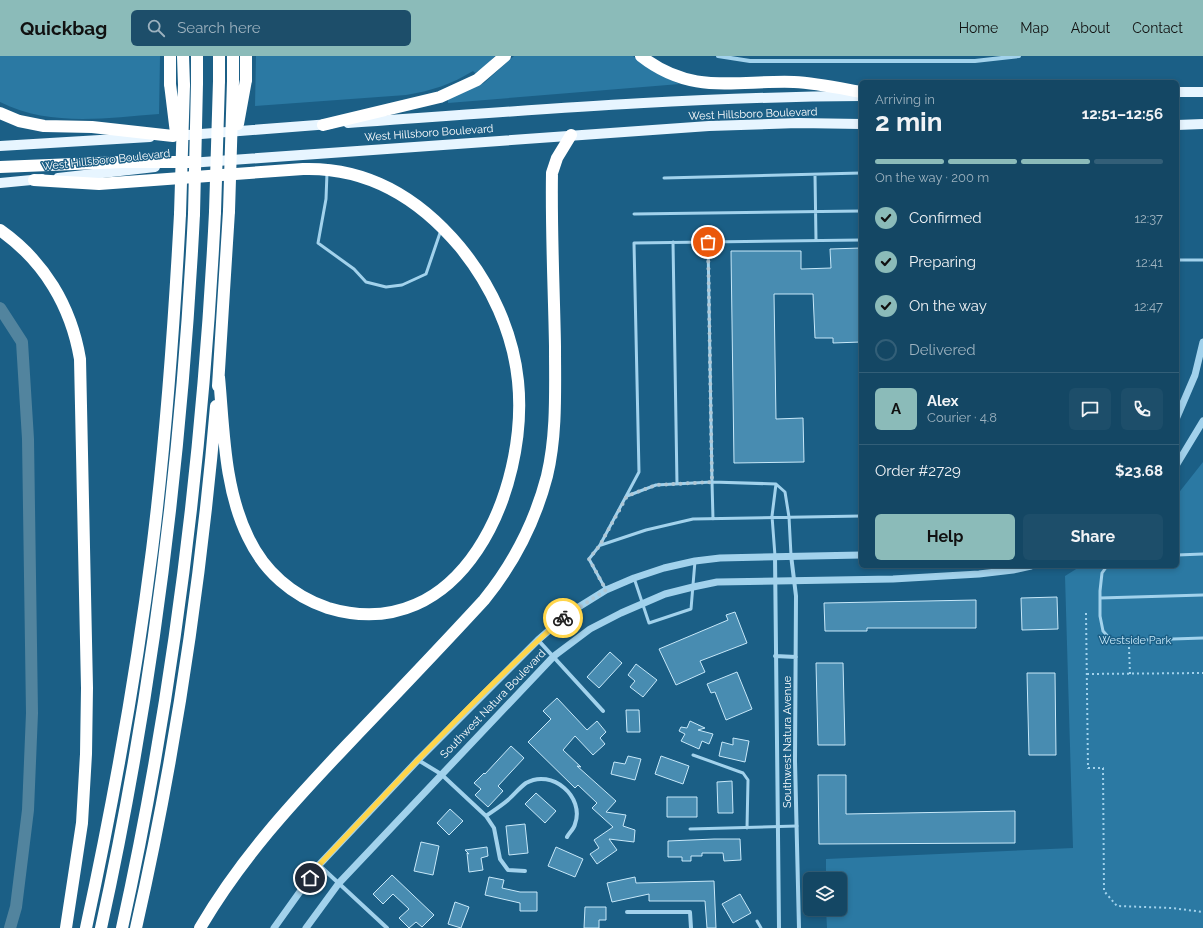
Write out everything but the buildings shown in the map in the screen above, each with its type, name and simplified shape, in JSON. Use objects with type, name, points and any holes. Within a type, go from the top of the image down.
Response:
[{"type":"highway","points":[[170,56],[170,84],[181,172]]},
{"type":"highway","points":[[86,928],[127,720],[152,548],[169,382],[180,214],[184,85],[183,56]]},
{"type":"highway","points":[[101,928],[133,764],[164,567],[184,368],[194,214],[198,56]]},
{"type":"highway","points":[[122,928],[154,765],[184,573],[203,401],[215,212],[219,56]]},
{"type":"highway","points":[[136,928],[160,811],[190,632],[206,510],[219,377],[229,211],[233,56]]},
{"type":"highway","points":[[231,167],[246,80],[246,56]]},
{"type":"highway","points":[[323,125],[404,104],[428,101],[447,95],[477,80],[505,56]]},
{"type":"highway","points":[[642,56],[665,71],[684,79],[704,83],[795,82],[859,92]]},
{"type":"highway","points":[[0,113],[20,121],[44,126],[92,127],[172,136]]},
{"type":"highway","points":[[200,928],[233,876],[262,837],[294,800],[484,600],[506,570],[523,540],[541,495],[552,442],[555,379],[552,173],[557,158],[571,135]]},
{"type":"highway","points":[[0,167],[123,162],[190,162]]},
{"type":"highway","points":[[34,180],[99,184],[303,169],[327,169],[356,174],[384,185],[409,200],[442,228],[474,266],[484,281],[500,313],[510,342],[516,370],[519,414],[514,464],[498,513],[474,556],[442,589],[421,602],[398,610],[376,613],[352,613],[333,609],[295,593],[275,576],[253,546],[242,522],[233,494],[219,377]]},
{"type":"highway","points":[[0,230],[28,254],[56,290],[72,326],[80,359],[87,688],[86,754],[82,823],[66,928]]},
{"type":"main road","points":[[1179,92],[1203,92]]},
{"type":"main road","name":"West Hillsboro Boulevard","points":[[0,146],[172,136],[631,103],[756,97],[859,96]]},
{"type":"main road","name":"West Hillsboro Boulevard","points":[[0,183],[190,162],[571,135],[754,124],[859,124]]},
{"type":"main road","points":[[1179,125],[1203,124]]},
{"type":"street","points":[[718,56],[750,58],[924,61],[995,60],[1019,56]]},
{"type":"street","points":[[921,56],[924,61]]},
{"type":"street","points":[[924,61],[926,56]]},
{"type":"street","points":[[1179,412],[1195,375],[1203,342]]},
{"type":"street","points":[[1179,461],[1203,421]]},
{"type":"street","name":"Southwest Natura Boulevard","points":[[274,928],[319,865],[418,760],[538,640],[569,612],[606,590],[634,578],[664,568],[695,561],[791,555],[859,554]]},
{"type":"street","name":"Southwest Natura Avenue","points":[[791,555],[794,580],[796,657],[799,928]]},
{"type":"street","name":"Southwest Natura Avenue","points":[[775,556],[774,581],[779,928]]},
{"type":"street","name":"Southwest Natura Boulevard","points":[[306,928],[339,883],[441,774],[554,656],[590,629],[642,603],[665,594],[717,582],[893,579],[979,574],[1018,568]]},
{"type":"street","points":[[538,640],[603,711]]},
{"type":"street","points":[[775,656],[796,657]]},
{"type":"street","points":[[418,760],[441,774],[486,816],[494,828],[500,860],[508,870],[525,871]]},
{"type":"street","points":[[486,816],[508,800],[527,783],[536,780],[550,780],[564,786],[572,797],[576,813],[575,824],[567,837]]},
{"type":"street","points":[[319,865],[387,928]]},
{"type":"street","points":[[627,912],[690,912],[691,928]]},
{"type":"lane","points":[[327,169],[326,199],[318,243],[354,269],[366,282],[386,287],[402,285],[426,274],[442,228]]},
{"type":"lane","points":[[664,178],[859,173]]},
{"type":"lane","points":[[815,174],[816,240]]},
{"type":"lane","points":[[634,214],[859,211]]},
{"type":"lane","points":[[606,590],[589,559],[600,545],[639,472],[634,243],[859,240]]},
{"type":"lane","points":[[674,242],[677,484]]},
{"type":"lane","points":[[708,242],[713,519]]},
{"type":"lane","points":[[1179,260],[1203,260]]},
{"type":"lane","points":[[627,496],[656,485],[712,482],[776,484],[785,492],[790,517],[791,555]]},
{"type":"lane","points":[[775,556],[772,516],[776,484]]},
{"type":"lane","points":[[600,545],[673,523],[693,519],[772,516],[859,516]]},
{"type":"lane","points":[[1179,555],[1203,554]]},
{"type":"lane","points":[[634,578],[648,623],[692,609],[695,561]]},
{"type":"lane","points":[[1106,568],[1102,573],[1100,598],[1103,631],[1112,641],[1203,638]]},
{"type":"lane","points":[[1100,598],[1203,595]]},
{"type":"lane","points":[[693,756],[743,773],[748,780],[747,828]]},
{"type":"lane","points":[[690,829],[797,826]]},
{"type":"lane","points":[[757,921],[761,928]]},
{"type":"path","points":[[1086,612],[1088,768],[1103,768],[1104,891],[1117,906],[1172,908],[1203,912]]},
{"type":"path","points":[[1129,640],[1130,674]]},
{"type":"path","points":[[1086,674],[1203,673]]},
{"type":"green space","points":[[0,56],[160,56],[159,114],[98,119],[78,119],[38,115],[19,110],[0,102]]},
{"type":"green space","points":[[256,56],[495,56],[482,69],[475,73],[473,71],[465,76],[433,89],[406,95],[255,106]]},
{"type":"green space","points":[[514,56],[633,56],[655,72],[680,84],[448,103],[448,99],[484,83]]},
{"type":"green space","name":"Westside Park","points":[[1203,462],[1203,928],[827,928],[826,916],[847,916],[847,872],[826,872],[826,859],[1073,848],[1065,576],[1078,568],[1179,568],[1179,492]]},
{"type":"waterway","points":[[0,308],[22,342],[28,439],[32,713],[28,810],[16,907],[10,928]]},
{"type":"way so far","points":[[563,618],[569,612],[606,590],[589,559],[600,545],[627,496],[656,485],[712,482],[708,242]]},
{"type":"route","points":[[310,878],[319,865],[418,760],[538,640],[563,618]]}]
